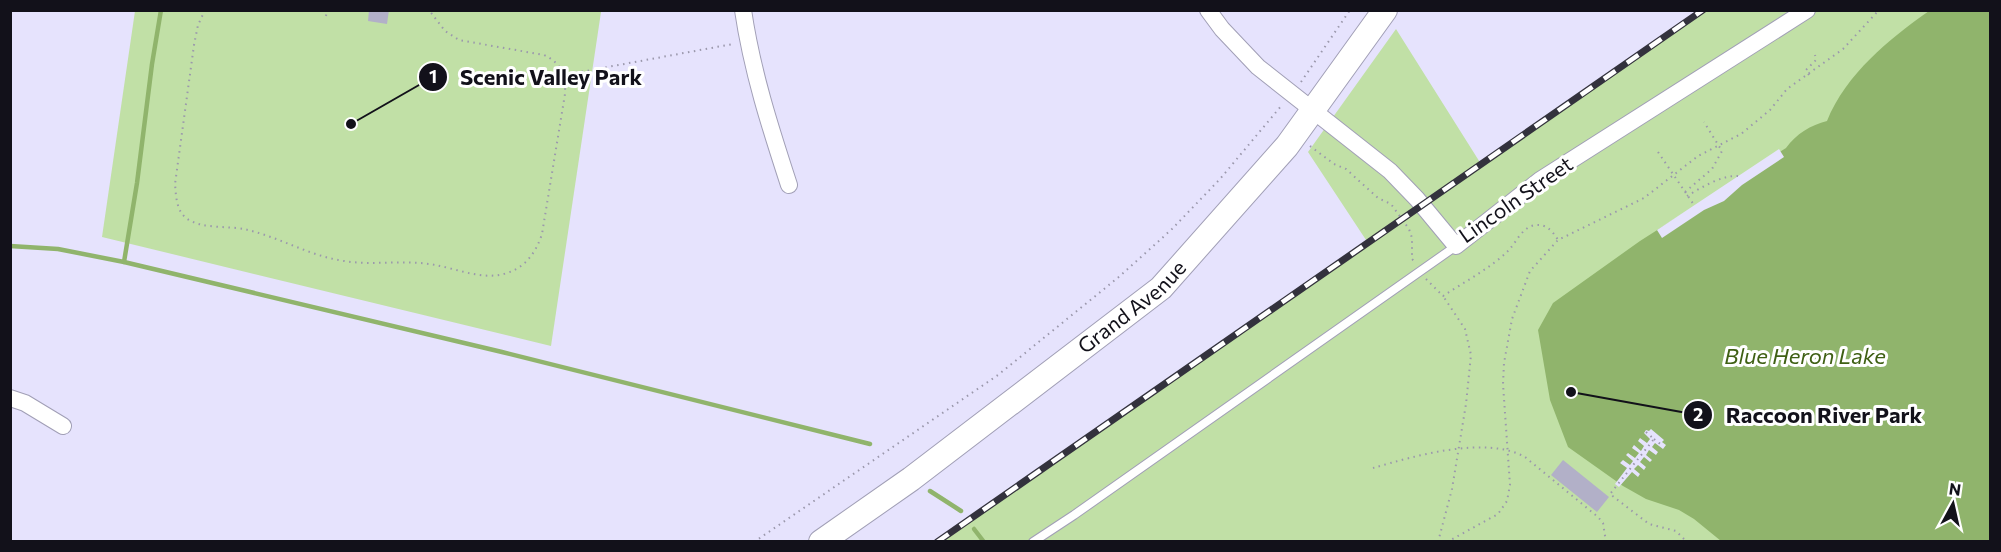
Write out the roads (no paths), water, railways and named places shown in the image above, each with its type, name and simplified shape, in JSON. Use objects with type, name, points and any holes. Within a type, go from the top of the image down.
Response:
[{"type":"main road","name":"Grand Avenue","points":[[820,542],[911,479],[1161,288],[1275,160],[1314,110],[1385,10]]},
{"type":"street","points":[[743,10],[747,42],[762,101],[789,185]]},
{"type":"street","name":"Lincoln Street","points":[[1208,10],[1222,29],[1258,67],[1390,171],[1456,246],[1540,180],[1807,10]]},
{"type":"street","name":"Lincoln Street","points":[[1741,51],[1788,10]]},
{"type":"street","points":[[10,398],[25,403],[63,426]]},
{"type":"lane","points":[[1033,542],[1456,246]]},
{"type":"water","name":"Blue Heron Lake","points":[[1929,11],[1990,11],[1990,541],[1721,541],[1694,519],[1679,510],[1646,499],[1623,486],[1568,447],[1550,400],[1538,330],[1553,303],[1640,241],[1786,148],[1804,131],[1827,121],[1845,88],[1857,73],[1899,33]]},
{"type":"waterway","points":[[124,262],[161,10]]},
{"type":"waterway","points":[[10,246],[58,249],[124,262],[502,352],[870,444]]},
{"type":"waterway","points":[[930,491],[961,511]]},
{"type":"waterway","points":[[974,529],[984,542]]},
{"type":"railway","points":[[937,542],[1703,10]]},
{"type":"place","name":"Scenic Valley Park","points":[[351,124]]},
{"type":"place","name":"Raccoon River Park","points":[[1571,392]]}]
